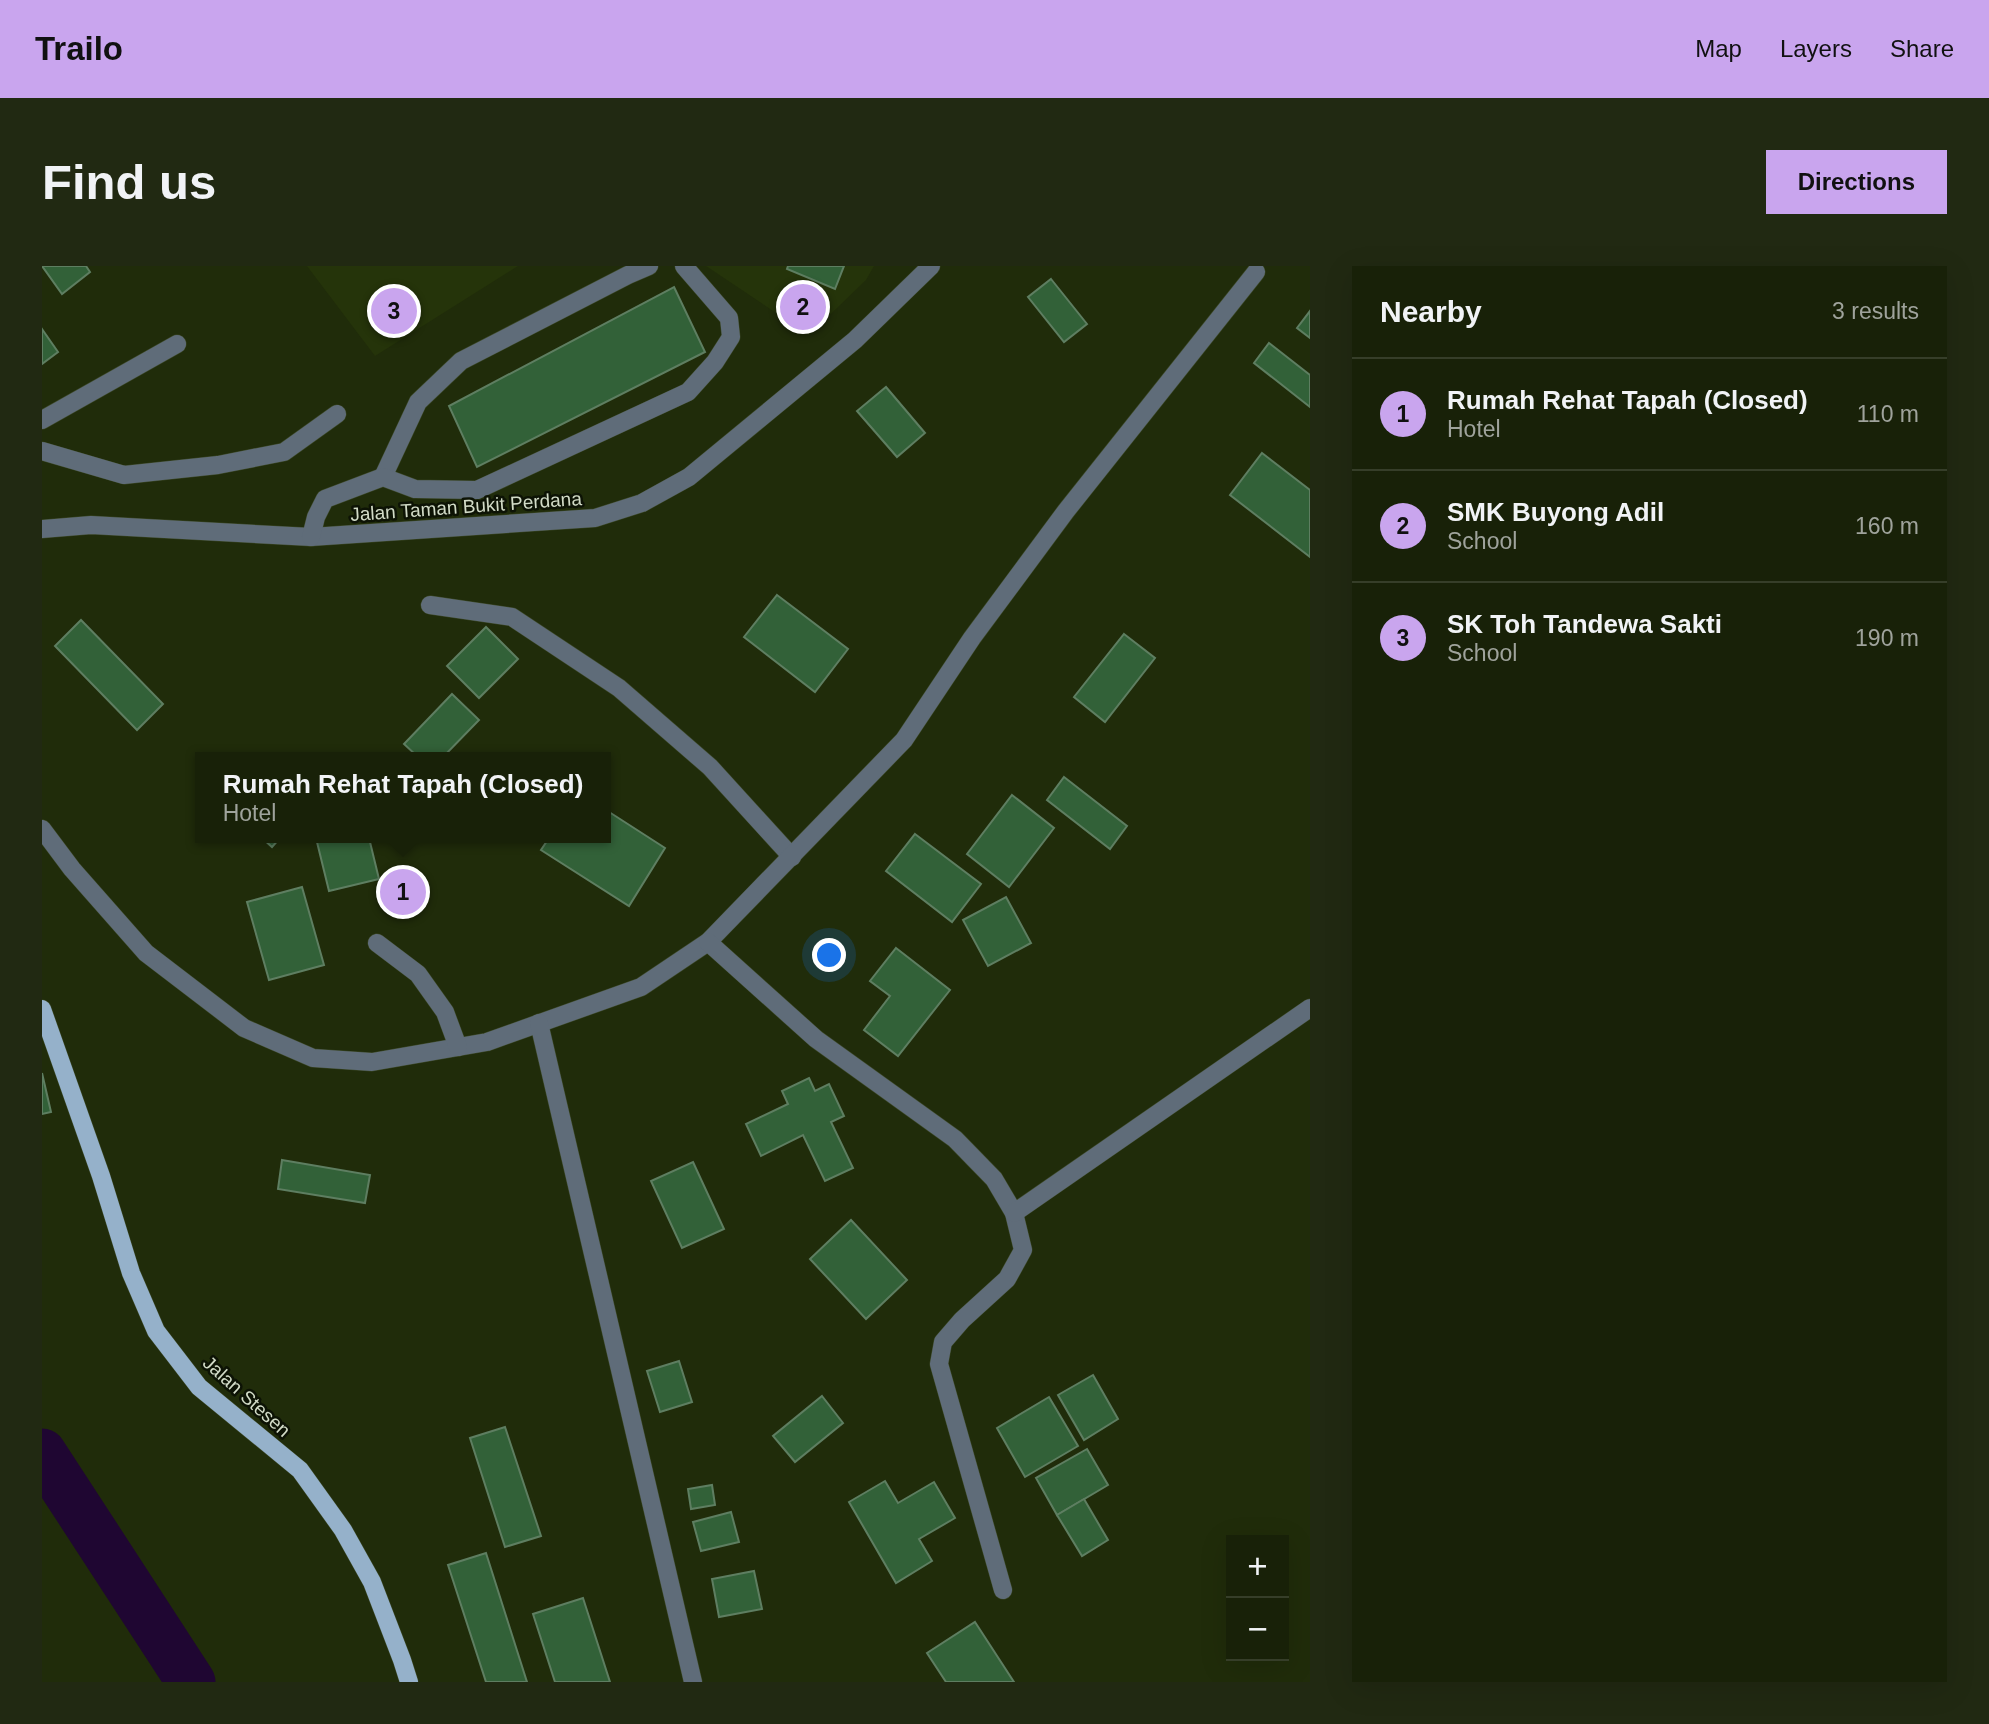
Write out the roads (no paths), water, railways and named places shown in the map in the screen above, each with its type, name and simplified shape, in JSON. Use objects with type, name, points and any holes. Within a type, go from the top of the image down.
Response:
[{"type":"main road","name":"Jalan Stesen","points":[[42,1009],[101,1176],[131,1273],[156,1331],[199,1387],[300,1470],[343,1530],[372,1582],[408,1682]]},
{"type":"street","points":[[383,477],[418,402],[461,362],[628,270],[649,266]]},
{"type":"street","points":[[310,537],[325,499],[383,477],[415,489],[477,490],[688,392],[715,362],[731,337],[729,318],[684,266]]},
{"type":"street","name":"Jalan Taman Bukit Perdana","points":[[42,529],[91,525],[310,537],[595,518],[642,503],[689,477],[855,340],[931,266]]},
{"type":"street","points":[[42,829],[72,870],[146,953],[244,1028],[313,1058],[372,1062],[487,1042],[641,987],[708,942],[904,740],[972,638],[1058,522],[1256,271]]},
{"type":"street","points":[[42,420],[177,344]]},
{"type":"street","points":[[42,451],[124,475],[218,465],[284,452],[337,414]]},
{"type":"street","points":[[430,605],[512,617],[619,688],[710,767],[792,857]]},
{"type":"street","points":[[708,942],[816,1039],[954,1139],[994,1179],[1014,1213],[1023,1250],[1007,1279],[962,1320],[943,1342],[939,1364],[1003,1590]]},
{"type":"street","points":[[377,943],[418,974],[445,1012],[458,1047]]},
{"type":"street","points":[[1014,1213],[1310,1008]]},
{"type":"street","points":[[539,1023],[693,1682]]},
{"type":"waterway","points":[[42,1453],[191,1682]]},
{"type":"place","name":"SMK Buyong Adil","points":[[803,307]]},
{"type":"place","name":"SK Toh Tandewa Sakti","points":[[394,311]]},
{"type":"place","name":"Rumah Rehat Tapah (Closed)","points":[[403,892]]}]
